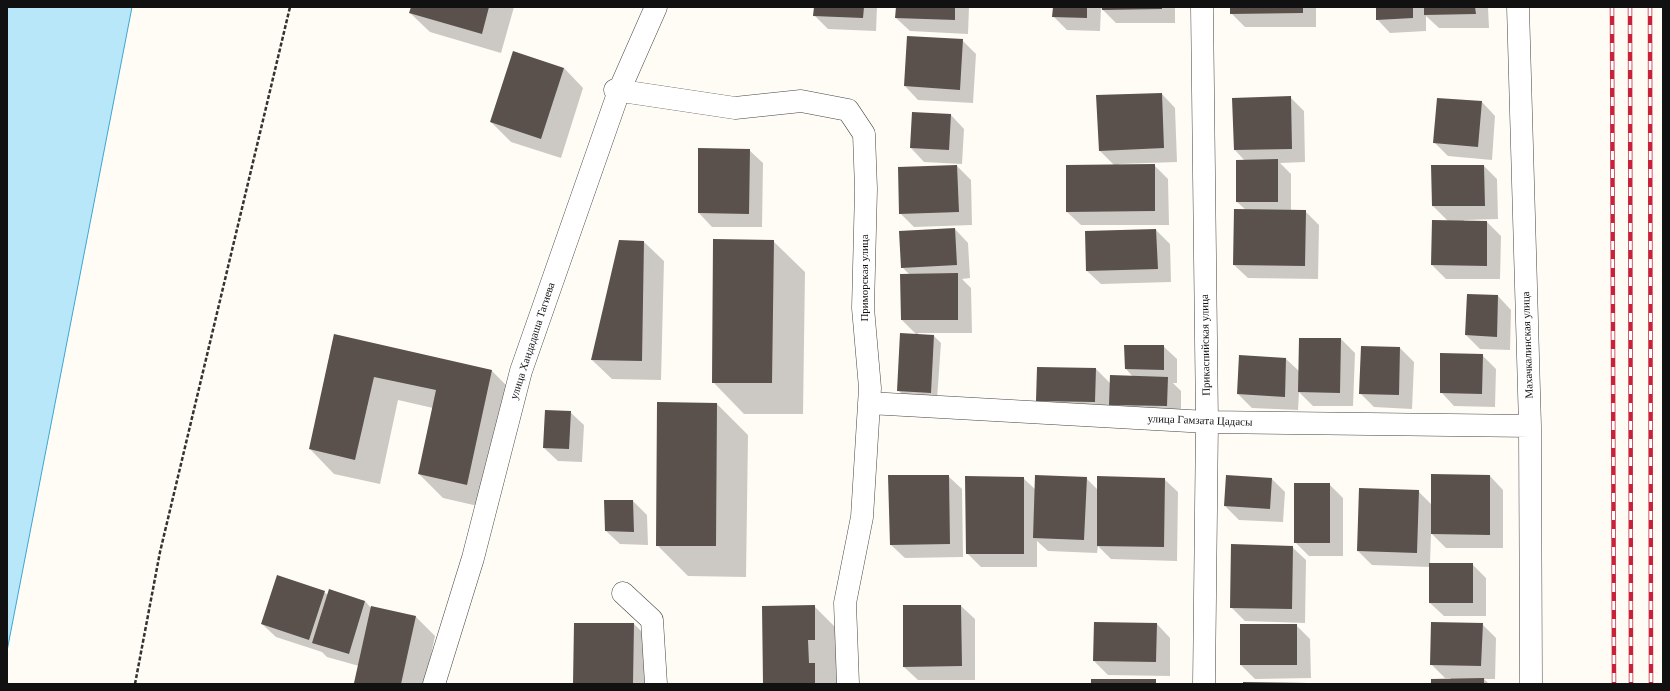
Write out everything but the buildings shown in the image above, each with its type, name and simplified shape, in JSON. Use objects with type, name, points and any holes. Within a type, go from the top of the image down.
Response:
[{"type":"street","name":"улица Хандадаша Тагиева","points":[[431,684],[469,557],[520,366],[617,91],[652,7]]},
{"type":"street","name":"улица Хандадаша Тагиева","points":[[434,684],[473,558],[521,371],[617,91],[656,7]]},
{"type":"street","name":"Прикаспийская улица","points":[[1202,7],[1207,422],[1204,684]]},
{"type":"street","name":"Махачкалинская улица","points":[[1518,7],[1530,426],[1531,684]]},
{"type":"street","name":"Приморская улица","points":[[617,91],[735,108],[801,101],[848,110],[864,134],[866,189],[863,308],[870,388],[862,517],[845,603],[848,684]]},
{"type":"street","name":"улица Гамзата Цадасы","points":[[869,403],[1207,422],[1530,426]]},
{"type":"street","points":[[623,593],[652,620],[656,684]]},
{"type":"path","points":[[135,684],[160,552],[290,7]]},
{"type":"water","points":[[7,7],[132,7],[7,651]]},
{"type":"railway","points":[[1612,7],[1614,684]]},
{"type":"railway","points":[[1630,7],[1631,684]]},
{"type":"railway","points":[[1650,7],[1651,684]]}]
